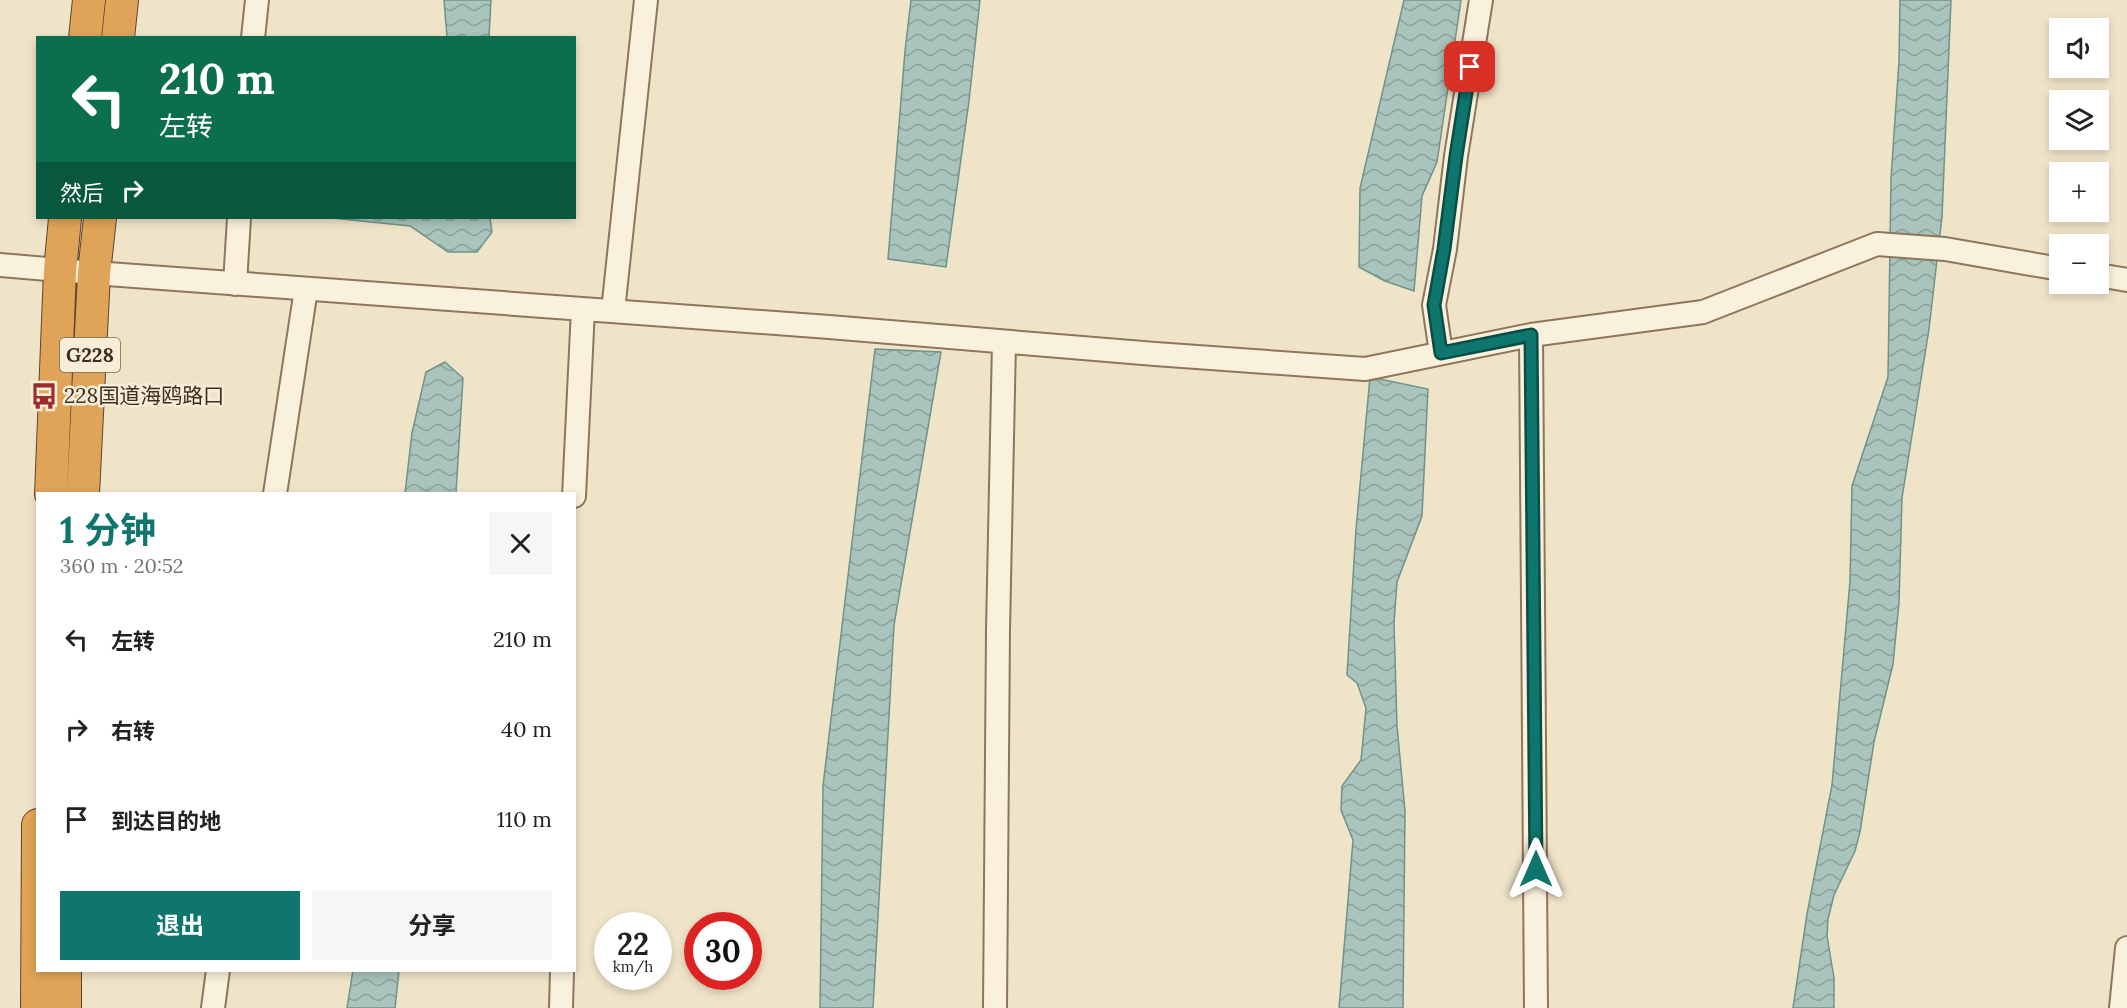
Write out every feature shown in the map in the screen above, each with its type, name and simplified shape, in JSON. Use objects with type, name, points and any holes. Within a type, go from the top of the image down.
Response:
[{"type":"highway","points":[[85,36],[89,0]]},
{"type":"highway","points":[[118,36],[122,0]]},
{"type":"highway","name":"G228","points":[[51,492],[60,271],[65,219]]},
{"type":"highway","name":"G228","points":[[83,492],[94,273],[100,219]]},
{"type":"highway","points":[[37,972],[37,1008]]},
{"type":"highway","points":[[65,972],[65,1008]]},
{"type":"street","points":[[253,36],[257,0]]},
{"type":"street","points":[[613,311],[646,0]]},
{"type":"street","points":[[1441,353],[1434,305],[1481,0]]},
{"type":"street","points":[[236,284],[239,219]]},
{"type":"street","points":[[0,265],[1365,369],[1531,335],[1703,312],[1877,244],[1945,249],[2049,267]]},
{"type":"street","points":[[2109,277],[2127,280]]},
{"type":"street","points":[[275,492],[306,289]]},
{"type":"street","points":[[574,492],[584,309]]},
{"type":"street","points":[[1531,335],[1536,1008]]},
{"type":"street","points":[[995,1008],[1004,342]]},
{"type":"street","points":[[2121,1008],[2127,948]]},
{"type":"street","points":[[213,1008],[218,972]]},
{"type":"street","points":[[561,1008],[562,972]]},
{"type":"water","points":[[444,0],[491,0],[489,36],[447,36]]},
{"type":"water","points":[[911,0],[980,0],[969,101],[946,267],[888,259]]},
{"type":"water","points":[[1404,0],[1461,0],[1437,162],[1422,196],[1414,291],[1385,281],[1359,267],[1360,188]]},
{"type":"water","points":[[1900,0],[1951,0],[1942,217],[1929,329],[1902,498],[1899,603],[1893,664],[1874,742],[1860,832],[1855,851],[1834,895],[1828,919],[1827,936],[1834,978],[1834,1008],[1793,1008],[1807,914],[1832,785],[1850,581],[1852,486],[1888,377],[1891,178],[1899,61]]},
{"type":"water","points":[[342,219],[490,219],[492,232],[477,252],[448,252],[410,226]]},
{"type":"water","points":[[875,349],[941,352],[894,625],[873,1008],[820,1008],[823,786]]},
{"type":"water","points":[[445,362],[463,378],[456,492],[405,492],[412,433],[426,372]]},
{"type":"water","points":[[1370,377],[1428,389],[1422,516],[1397,582],[1394,623],[1397,726],[1405,811],[1403,1008],[1339,1008],[1353,840],[1341,810],[1342,786],[1361,760],[1366,708],[1357,683],[1347,675],[1356,529]]},
{"type":"water","points":[[353,972],[399,972],[395,1008],[347,1008]]},
{"type":"place","name":"228国道海鸥路口","points":[[44,396]]},
{"type":"route","points":[[1470,67],[1434,305],[1441,353],[1531,335],[1536,869]]}]
